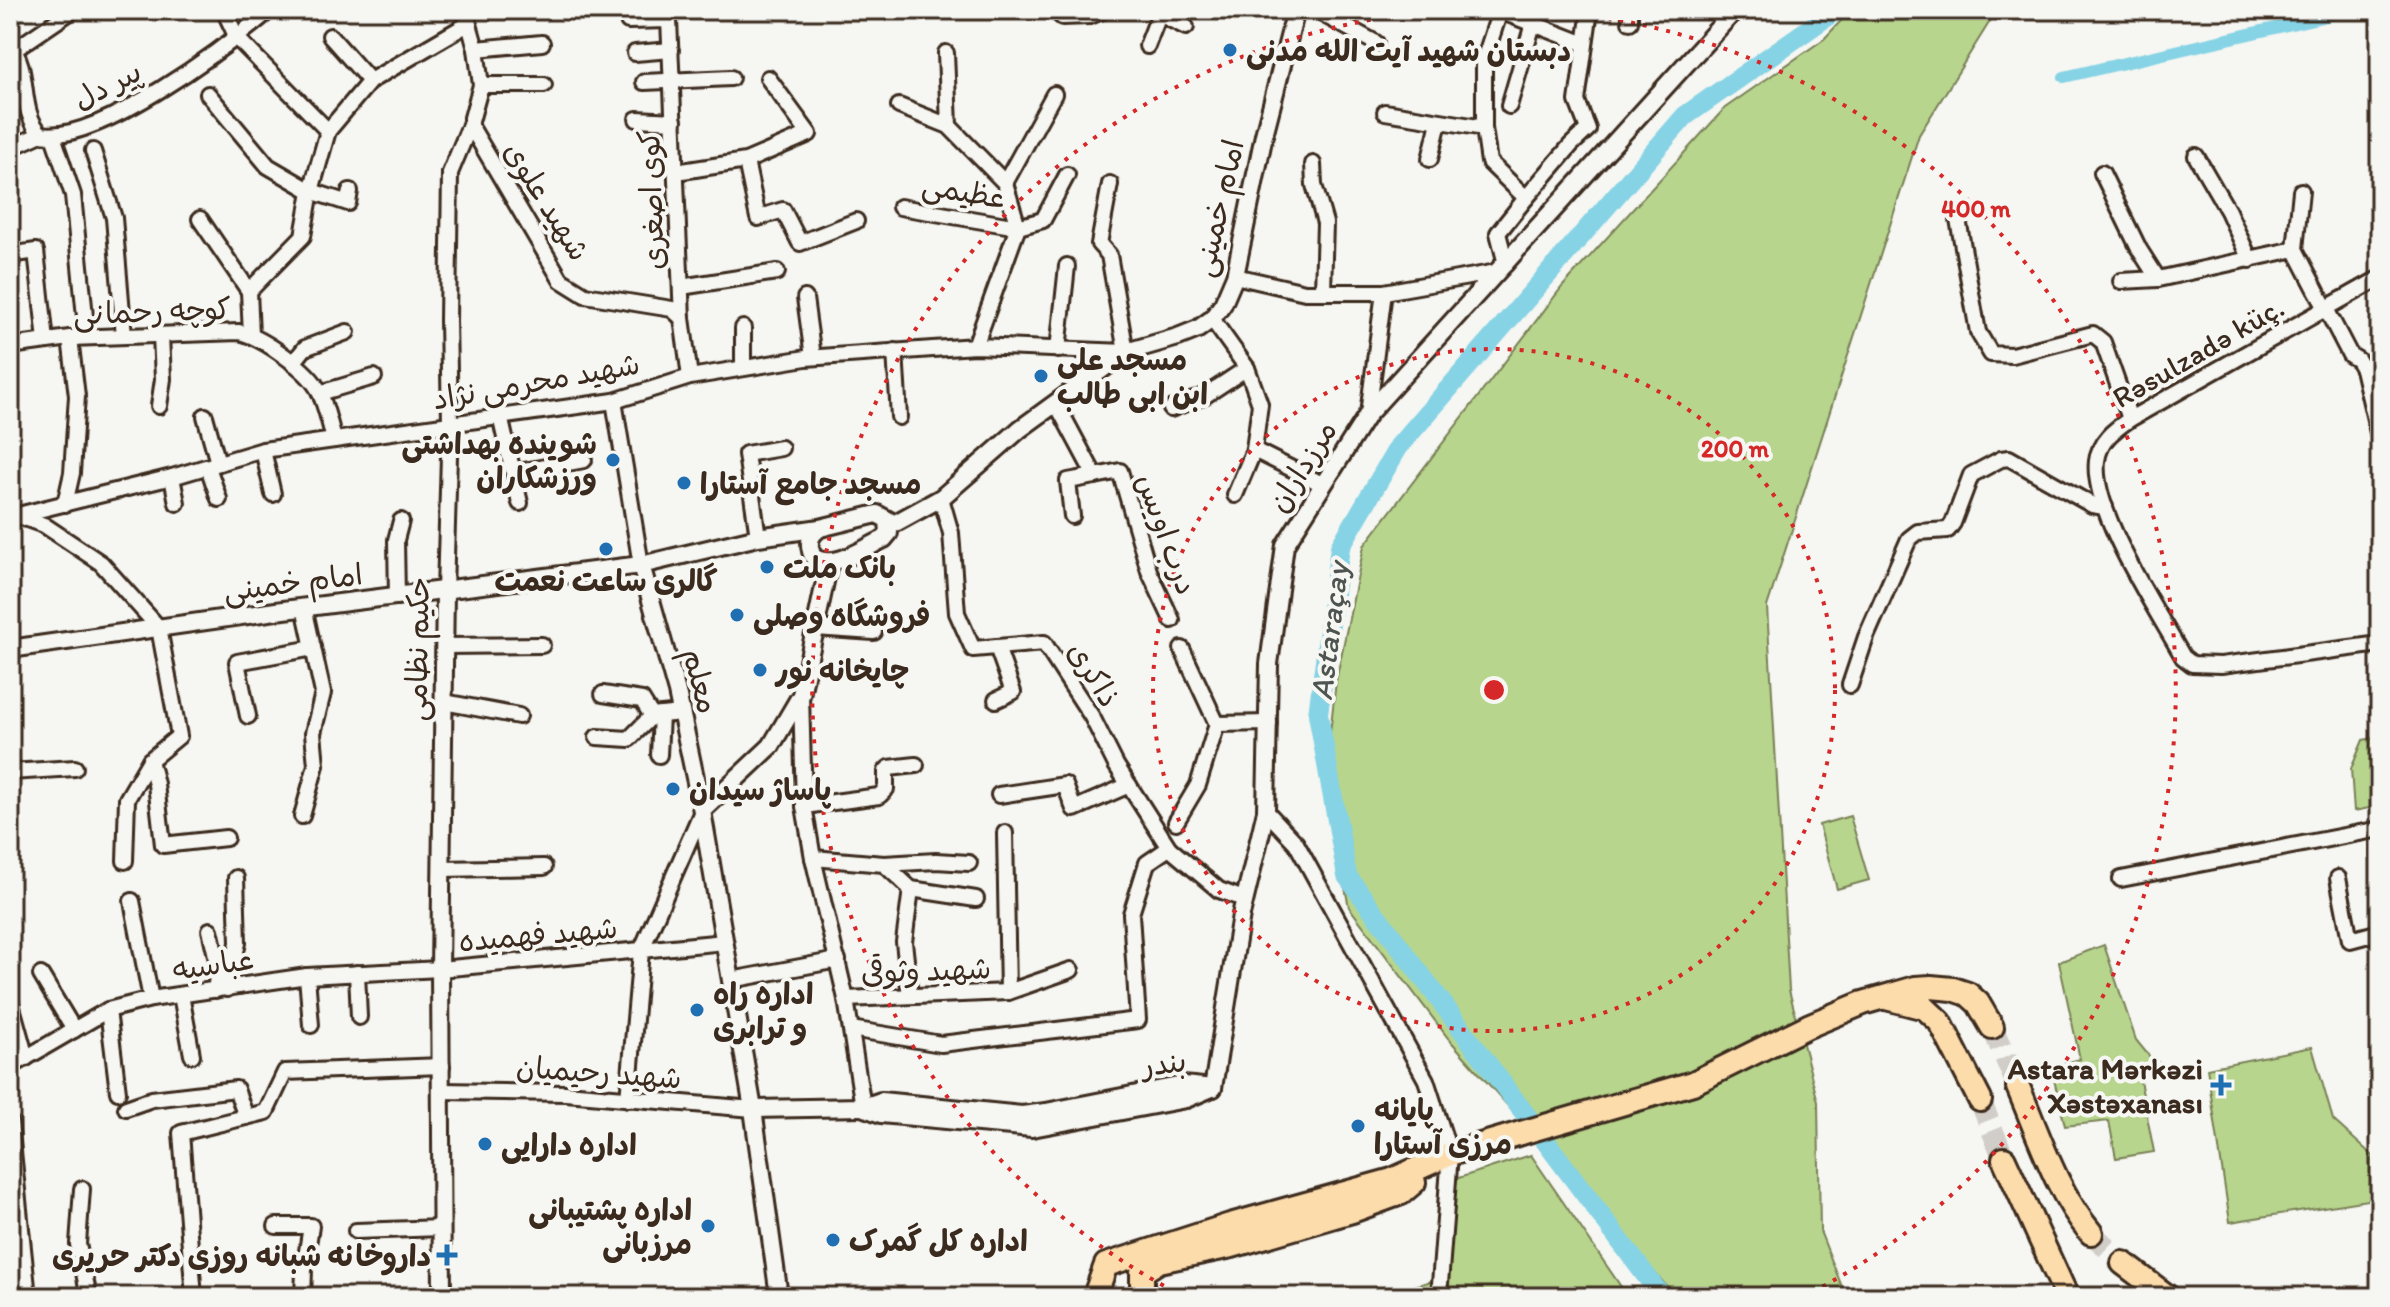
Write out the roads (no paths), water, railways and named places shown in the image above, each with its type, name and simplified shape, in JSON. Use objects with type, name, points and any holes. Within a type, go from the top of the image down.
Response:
[{"type":"main road","points":[[1098,1297],[1097,1290],[1106,1265],[1230,1225],[1392,1180],[1450,1154],[1693,1083],[1808,1026],[1881,997],[1923,987],[1953,989],[1968,994],[1978,1003],[1992,1027]]},
{"type":"main road","points":[[1881,997],[1925,1008],[1940,1022],[1980,1100]]},
{"type":"main road","points":[[2018,1087],[2063,1192],[2075,1214],[2091,1233]]},
{"type":"main road","points":[[1142,1297],[1142,1272],[1159,1261],[1232,1246],[1352,1211],[1401,1193],[1450,1154]]},
{"type":"main road","points":[[2004,1159],[2054,1275],[2067,1297]]},
{"type":"main road","points":[[2123,1263],[2168,1297]]},
{"type":"street","points":[[12,47],[73,10]]},
{"type":"street","points":[[224,10],[237,38],[328,131]]},
{"type":"street","name":"پیر دل","points":[[12,47],[19,56],[30,121],[47,135],[81,129],[129,107],[237,38],[270,10]]},
{"type":"street","points":[[1055,10],[1062,17],[1090,16],[1104,10]]},
{"type":"street","name":"امام خمینی","points":[[829,563],[884,539],[890,526],[941,498],[997,447],[1126,352],[1178,337],[1212,319],[1223,304],[1235,276],[1264,135],[1296,10]]},
{"type":"street","points":[[1315,10],[1376,43]]},
{"type":"street","points":[[1235,276],[1305,292],[1384,292],[1501,268],[1498,233],[1588,129],[1577,101],[1590,10]]},
{"type":"street","name":"مرزداران","points":[[1213,1088],[1244,899],[1266,811],[1269,664],[1285,545],[1368,414],[1735,10]]},
{"type":"street","points":[[1526,198],[1489,162],[1484,128],[1484,60],[1500,11],[1535,17],[1585,44]]},
{"type":"street","points":[[1147,46],[1160,12],[1186,27]]},
{"type":"street","points":[[249,291],[303,236],[311,191],[328,131],[370,81],[466,17]]},
{"type":"street","name":"حکیم نظامی","points":[[442,1297],[440,969],[450,422],[450,173],[470,125],[481,85],[476,49],[466,17]]},
{"type":"street","points":[[1509,106],[1535,17]]},
{"type":"street","name":"کوی اصغری","points":[[628,21],[669,20],[682,318],[690,377]]},
{"type":"street","points":[[330,36],[370,81]]},
{"type":"street","points":[[476,49],[542,43]]},
{"type":"street","points":[[635,53],[671,50]]},
{"type":"street","points":[[946,53],[949,126]]},
{"type":"street","points":[[644,82],[731,78]]},
{"type":"street","points":[[676,172],[746,161],[809,134],[768,78]]},
{"type":"street","points":[[481,85],[544,85]]},
{"type":"street","points":[[208,94],[268,166],[311,191],[348,203],[350,191]]},
{"type":"street","points":[[1005,183],[1054,94]]},
{"type":"street","points":[[899,106],[949,126],[1005,183],[1018,227],[975,346]]},
{"type":"street","points":[[1385,112],[1484,128]]},
{"type":"street","points":[[637,119],[674,121]]},
{"type":"street","points":[[1430,159],[1439,122]]},
{"type":"street","name":"شهید علوی","points":[[470,125],[561,280],[585,295],[672,309],[682,318]]},
{"type":"street","points":[[10,148],[47,135],[73,195],[87,337]]},
{"type":"street","points":[[93,151],[114,218],[124,336]]},
{"type":"street","points":[[2196,156],[2228,211],[2250,260]]},
{"type":"street","points":[[746,161],[758,218],[783,210],[800,243],[856,221]]},
{"type":"street","points":[[1313,164],[1314,185],[1325,223],[1323,291]]},
{"type":"street","points":[[2102,173],[2139,249],[2158,279]]},
{"type":"street","points":[[1018,227],[1043,220],[1067,175]]},
{"type":"street","points":[[1110,184],[1099,244],[1109,255],[1126,352]]},
{"type":"street","points":[[2301,191],[2295,249],[2350,355],[2358,360],[2363,369],[2379,437]]},
{"type":"street","name":"عظیمی","points":[[900,207],[1018,227]]},
{"type":"street","points":[[200,219],[249,291],[251,335]]},
{"type":"street","points":[[1958,219],[1978,332],[1991,354],[2012,355],[2093,334],[2103,342],[2130,419]]},
{"type":"street","points":[[2121,281],[2158,279],[2295,249]]},
{"type":"street","points":[[10,255],[36,251],[46,341]]},
{"type":"street","points":[[1058,350],[1067,266]]},
{"type":"street","points":[[681,287],[777,272]]},
{"type":"street","name":"Rəsulzadə küç.","points":[[2380,278],[2130,419],[2101,445],[2096,462],[2105,507],[2116,537],[2183,657],[2192,664],[2221,665],[2380,644]]},
{"type":"street","points":[[1368,414],[1384,292]]},
{"type":"street","points":[[805,298],[813,357]]},
{"type":"street","points":[[1212,319],[1247,368],[1260,404],[1254,450],[1235,495]]},
{"type":"street","points":[[743,328],[743,368]]},
{"type":"street","name":"کوچه رحمانی","points":[[10,346],[87,337],[239,332],[251,335],[293,363],[315,383],[334,440]]},
{"type":"street","points":[[293,363],[305,348],[347,332]]},
{"type":"street","points":[[159,406],[163,379],[161,335]]},
{"type":"street","points":[[65,504],[72,473],[77,396],[70,338]]},
{"type":"street","name":"شهید محرمی نژاد","points":[[13,516],[172,477],[263,450],[614,401],[690,377],[813,357],[975,346],[1126,352]]},
{"type":"street","points":[[895,351],[899,417]]},
{"type":"street","points":[[1171,409],[1206,395],[1247,368]]},
{"type":"street","points":[[320,393],[374,377]]},
{"type":"street","points":[[614,401],[641,565]]},
{"type":"street","name":"درب اویس","points":[[1057,405],[1095,476],[1120,471],[1149,571],[1172,620]]},
{"type":"street","points":[[205,416],[219,499]]},
{"type":"street","points":[[500,416],[520,503]]},
{"type":"street","points":[[758,537],[746,454],[781,448]]},
{"type":"street","points":[[263,450],[273,494]]},
{"type":"street","points":[[1254,450],[1322,484]]},
{"type":"street","points":[[1850,685],[1866,637],[1909,539],[1918,532],[1948,530],[1971,475],[2009,458],[2092,505],[2105,507]]},
{"type":"street","points":[[513,473],[584,460]]},
{"type":"street","points":[[1072,516],[1068,481],[1095,476]]},
{"type":"street","points":[[172,477],[177,503]]},
{"type":"street","name":"ذاکری","points":[[941,498],[951,533],[957,613],[973,649],[1044,643],[1092,717],[1116,765],[1169,848],[1219,890],[1244,899]]},
{"type":"street","name":"امام خمینی","points":[[10,649],[304,607],[641,565],[758,537],[820,528],[877,514],[885,516],[890,526]]},
{"type":"street","points":[[13,516],[44,525],[101,563],[159,628],[179,736],[150,760],[127,799],[125,861]]},
{"type":"street","points":[[397,597],[396,540],[401,521]]},
{"type":"street","points":[[820,528],[812,533],[809,549],[813,557],[829,563],[801,695],[804,806],[846,999],[863,1107]]},
{"type":"street","name":"معلم","points":[[641,565],[681,713],[702,811],[753,1109],[777,1297]]},
{"type":"street","points":[[302,816],[316,765],[313,733],[323,693],[304,607]]},
{"type":"street","points":[[815,628],[874,632]]},
{"type":"street","points":[[444,646],[542,645]]},
{"type":"street","points":[[996,700],[1013,692],[997,647]]},
{"type":"street","points":[[248,716],[237,662],[313,648]]},
{"type":"street","points":[[1176,822],[1198,785],[1217,724],[1182,649]]},
{"type":"street","points":[[603,694],[642,700],[656,716],[659,755]]},
{"type":"street","points":[[628,1099],[641,951],[702,811],[771,746],[801,695]]},
{"type":"street","points":[[444,702],[519,716]]},
{"type":"street","points":[[597,737],[629,739],[656,716],[681,713]]},
{"type":"street","points":[[1217,724],[1269,723]]},
{"type":"street","points":[[150,760],[163,845],[226,838]]},
{"type":"street","points":[[804,806],[879,796],[886,789],[886,771],[889,768],[916,765]]},
{"type":"street","points":[[10,772],[75,768]]},
{"type":"street","points":[[999,795],[1065,785],[1074,809],[1129,785]]},
{"type":"street","points":[[1266,811],[1296,843],[1426,1080],[1450,1154],[1439,1297]]},
{"type":"street","points":[[2121,879],[2380,829]]},
{"type":"street","name":"شهید وثوقی","points":[[1005,833],[1008,992]]},
{"type":"street","points":[[851,1029],[941,1044],[1138,1020],[1131,914],[1147,863],[1169,848]]},
{"type":"street","points":[[813,858],[884,864],[969,863]]},
{"type":"street","points":[[884,864],[911,889],[976,899]]},
{"type":"street","points":[[442,869],[544,867]]},
{"type":"street","points":[[222,990],[238,943],[236,878]]},
{"type":"street","points":[[2338,878],[2350,940],[2380,932]]},
{"type":"street","points":[[910,996],[904,942],[911,889]]},
{"type":"street","points":[[132,901],[151,999]]},
{"type":"street","points":[[210,930],[222,990]]},
{"type":"street","name":"شهید فهمیده","points":[[440,969],[725,942]]},
{"type":"street","points":[[731,980],[838,960]]},
{"type":"street","name":"عباسیه","points":[[10,1067],[108,1010],[151,999],[307,976],[440,969]]},
{"type":"street","name":"شهید وثوقی","points":[[846,999],[1008,992],[1071,970]]},
{"type":"street","points":[[357,973],[359,1017]]},
{"type":"street","points":[[41,975],[74,1030]]},
{"type":"street","points":[[307,976],[311,1025]]},
{"type":"street","points":[[181,995],[192,1055]]},
{"type":"street","points":[[10,1000],[26,1058]]},
{"type":"street","points":[[108,1010],[118,1092]]},
{"type":"street","points":[[194,1297],[181,1133],[266,1112],[285,1072],[442,1066]]},
{"type":"street","name":"بندر","points":[[753,1109],[863,1107],[881,1114],[1032,1128],[1186,1099],[1213,1088]]},
{"type":"street","points":[[126,1108],[152,1099],[236,1089],[246,1117]]},
{"type":"street","name":"شهید رحیمیان","points":[[441,1091],[566,1093],[753,1109]]},
{"type":"street","points":[[10,1122],[12,1166],[28,1297]]},
{"type":"street","points":[[82,1189],[78,1244],[89,1297]]},
{"type":"street","points":[[276,1226],[311,1226],[303,1297]]},
{"type":"street","points":[[356,1231],[442,1228]]},
{"type":"waterway","name":"Astaraçay","points":[[1662,1297],[1347,876],[1318,714],[1340,547],[1399,446],[1685,116],[1836,10]]},
{"type":"waterway","points":[[2064,77],[2352,10]]},
{"type":"tunnel","points":[[1992,1027],[2018,1087]]},
{"type":"tunnel","points":[[1980,1100],[2004,1159]]},
{"type":"tunnel","points":[[2091,1233],[2123,1263]]},
{"type":"place","name":"دبستان شهید آیت الله مدنی","points":[[1230,50]]},
{"type":"place","name":"مسجد علی ابن ابی طالب","points":[[1041,376]]},
{"type":"place","name":"شوینده بهداشتی ورزشکاران","points":[[613,460]]},
{"type":"place","name":"مسجد جامع آستارا","points":[[684,483]]},
{"type":"place","name":"گالری ساعت نعمت","points":[[606,549]]},
{"type":"place","name":"بانک ملت","points":[[767,567]]},
{"type":"place","name":"فروشگاه وصلی","points":[[737,615]]},
{"type":"place","name":"چایخانه نور","points":[[760,670]]},
{"type":"place","name":"پاساژ سیدان","points":[[673,789]]},
{"type":"place","name":"اداره راه و ترابری","points":[[697,1010]]},
{"type":"place","name":"Astara Mərkəzi Xəstəxanası","points":[[2221,1085]]},
{"type":"place","name":"پایانه مرزی آستارا","points":[[1358,1126]]},
{"type":"place","name":"اداره دارایی","points":[[485,1144]]},
{"type":"place","name":"اداره پشتیبانی مرزبانی","points":[[708,1226]]},
{"type":"place","name":"اداره کل گمرک","points":[[833,1240]]},
{"type":"place","name":"داروخانه شبانه روزی دکتر حریری","points":[[447,1255]]}]
